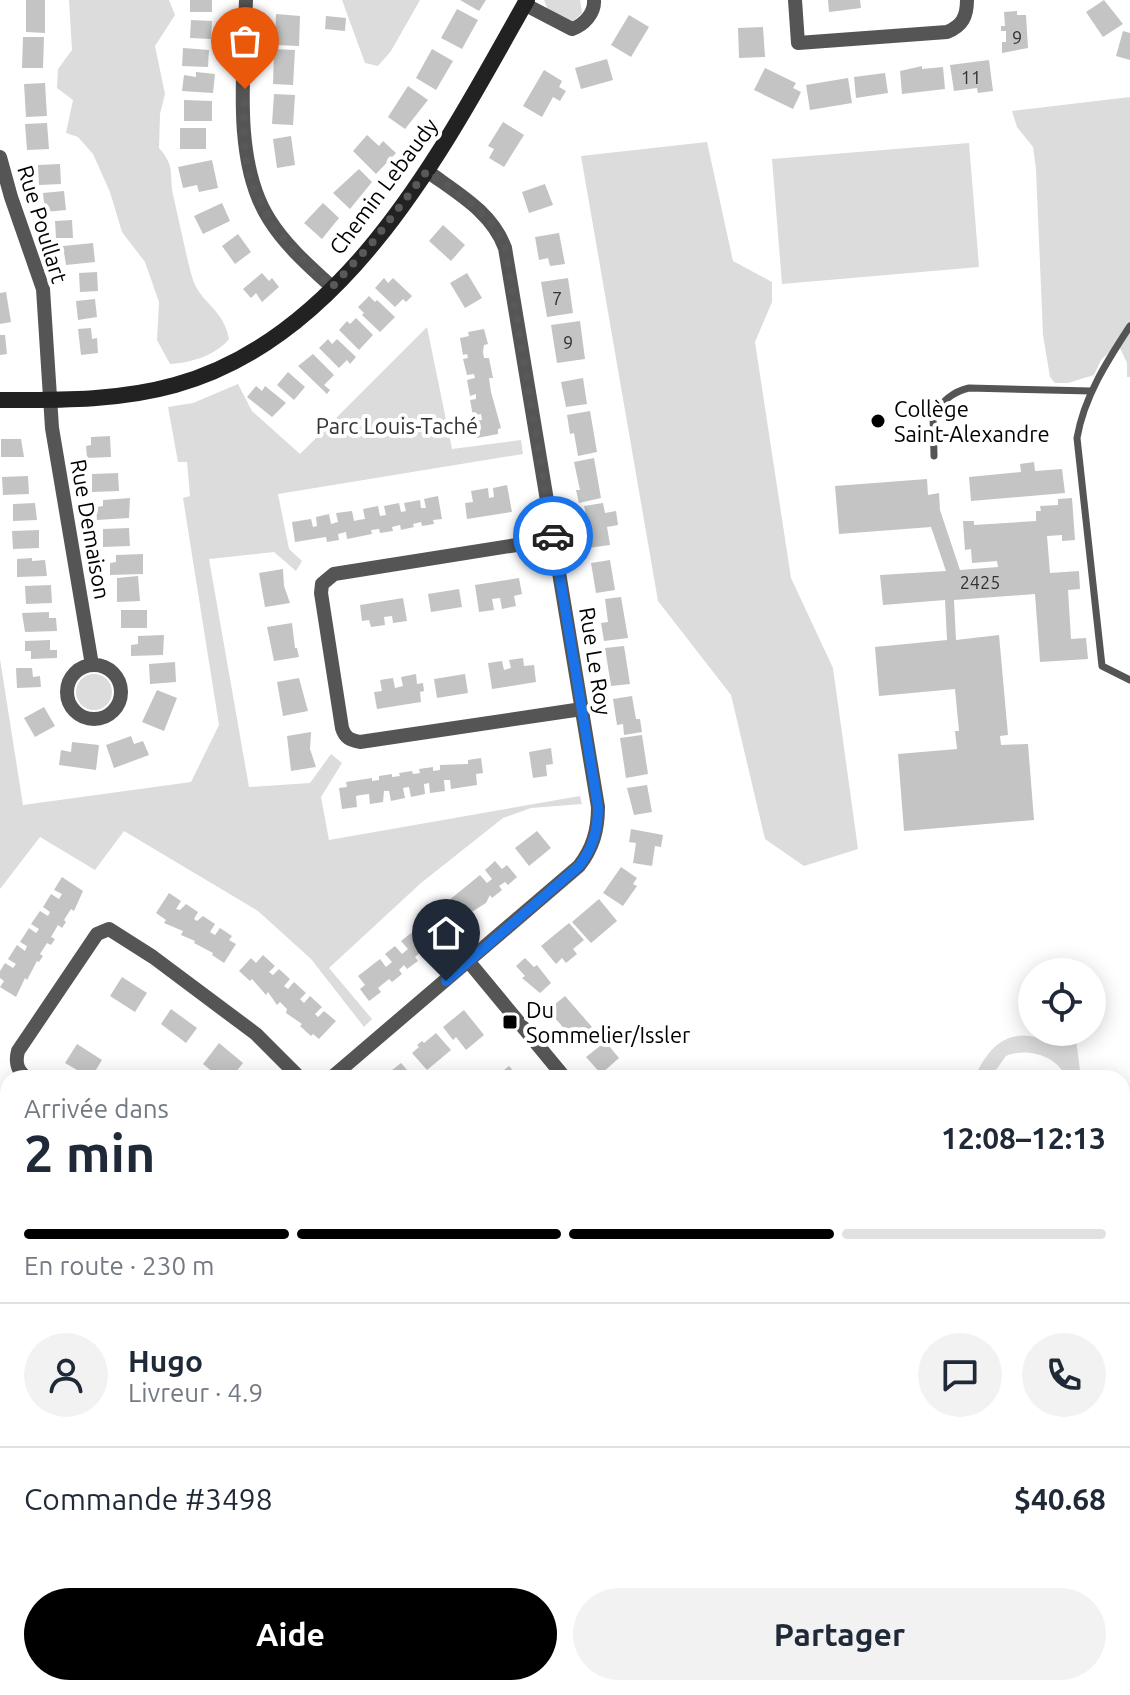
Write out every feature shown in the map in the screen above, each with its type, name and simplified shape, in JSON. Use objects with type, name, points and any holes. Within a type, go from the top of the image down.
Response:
[{"type":"street","points":[[246,0],[245,150],[252,187],[280,235],[332,287]]},
{"type":"street","points":[[526,2],[572,29],[579,27],[591,14],[594,0]]},
{"type":"street","points":[[795,0],[798,43],[947,32],[962,24],[967,0]]},
{"type":"street","name":"Chemin Lebaudy","points":[[0,400],[126,396],[177,385],[231,363],[271,340],[332,287],[372,243],[427,171],[526,2]]},
{"type":"street","name":"Rue Poullart","points":[[0,157],[43,289],[51,400]]},
{"type":"street","name":"Rue Le Roy","points":[[341,1070],[573,872],[592,846],[598,807],[505,248],[499,234],[480,211],[427,171]]},
{"type":"street","name":"Rue Demaison","points":[[51,400],[52,428],[92,665]]},
{"type":"street","points":[[554,539],[334,574],[327,578],[321,593],[342,728],[350,740],[360,742],[582,709]]},
{"type":"street","points":[[19,1070],[16,1060],[18,1051],[97,934],[109,929],[153,957],[256,1034],[292,1070]]},
{"type":"street","points":[[469,962],[558,1070]]},
{"type":"lane","points":[[1130,326],[1091,391],[1080,418],[1077,438],[1102,666],[1130,680]]},
{"type":"lane","points":[[934,456],[933,415],[950,395],[960,390],[1091,391]]},
{"type":"green space","points":[[69,0],[169,0],[175,15],[155,46],[165,94],[160,114],[159,148],[170,167],[172,191],[192,277],[200,294],[222,320],[229,339],[217,350],[202,357],[170,364],[157,340],[159,302],[145,262],[122,232],[110,192],[93,154],[78,137],[66,133],[73,100],[57,88],[58,69],[72,50]]},
{"type":"green space","points":[[342,0],[420,0],[391,51],[378,66],[365,63]]},
{"type":"green space","points":[[544,0],[580,0],[582,13],[572,22],[548,10]]},
{"type":"green space","points":[[1130,97],[1130,377],[1127,377],[1127,363],[1118,344],[1101,360],[1094,375],[1068,383],[1055,383],[1050,377],[1043,335],[1033,147],[1017,127],[1012,111]]},
{"type":"green space","points":[[707,142],[733,261],[772,282],[772,302],[755,342],[791,578],[833,668],[858,849],[804,866],[765,839],[731,695],[658,601],[581,156]]},
{"type":"green space","points":[[969,143],[979,267],[782,284],[772,159]]},
{"type":"green space","name":"Parc Louis-Taché","points":[[427,327],[452,449],[521,440],[523,454],[278,494],[289,549],[302,561],[296,571],[274,552],[209,559],[249,787],[310,783],[331,754],[342,763],[321,797],[329,840],[580,796],[582,804],[531,808],[503,818],[421,883],[329,968],[372,1019],[364,1027],[311,959],[258,911],[124,831],[95,870],[40,837],[0,889],[0,659],[23,805],[191,782],[219,725],[183,498],[190,496],[187,462],[178,462],[168,407],[193,403],[238,384],[252,411],[300,454]]},
{"type":"green space","points":[[94,674],[107,679],[112,692],[107,705],[94,710],[81,705],[76,692],[81,679]]},
{"type":"green space","points":[[1018,1036],[1018,1046],[1077,1046],[1080,1070],[1062,1070],[1041,1055],[1014,1053],[1006,1056],[996,1070],[978,1070],[990,1052],[1009,1038]]},
{"type":"building","points":[[26,0],[45,0],[45,33],[26,32]]},
{"type":"building","points":[[190,0],[212,0],[212,12],[190,12]]},
{"type":"building","points":[[460,0],[486,0],[479,11]]},
{"type":"building","points":[[828,0],[860,0],[861,8],[829,12]]},
{"type":"building","points":[[1104,0],[1123,24],[1103,37],[1086,12]]},
{"type":"building","points":[[457,9],[478,20],[462,49],[441,38]]},
{"type":"building","points":[[1017,11],[1017,15],[1026,15],[1028,48],[1002,53],[1002,42],[1006,42],[1006,31],[1001,31],[1001,26],[1005,26],[1004,12]]},
{"type":"building","points":[[276,14],[300,16],[299,46],[275,45]]},
{"type":"building","points":[[629,15],[649,27],[631,57],[611,45]]},
{"type":"building","points":[[326,16],[346,18],[345,31],[325,29]]},
{"type":"building","points":[[191,20],[212,21],[211,39],[190,38]]},
{"type":"building","points":[[763,27],[765,57],[739,58],[738,28]]},
{"type":"building","points":[[1123,31],[1130,33],[1130,60],[1116,56]]},
{"type":"building","points":[[23,37],[44,37],[43,68],[22,68]]},
{"type":"building","points":[[183,48],[209,50],[208,67],[182,66]]},
{"type":"building","points":[[274,49],[295,50],[293,85],[273,84]]},
{"type":"building","points":[[432,49],[453,61],[436,90],[416,78]]},
{"type":"building","points":[[607,59],[613,80],[581,89],[575,68]]},
{"type":"building","points":[[989,60],[993,91],[978,93],[977,88],[954,91],[950,65]]},
{"type":"building","points":[[922,66],[922,69],[943,67],[945,89],[902,94],[900,71]]},
{"type":"building","points":[[765,68],[796,83],[793,88],[801,92],[793,109],[754,90]]},
{"type":"building","points":[[544,70],[562,81],[559,87],[566,91],[560,101],[553,97],[542,117],[523,106]]},
{"type":"building","points":[[196,72],[215,74],[213,93],[182,91],[184,75],[196,77]]},
{"type":"building","points":[[885,73],[888,93],[856,98],[854,77]]},
{"type":"building","points":[[848,78],[852,103],[810,110],[806,85]]},
{"type":"building","points":[[45,83],[47,116],[26,117],[24,84]]},
{"type":"building","points":[[408,86],[428,100],[405,129],[388,117]]},
{"type":"building","points":[[274,94],[295,95],[293,125],[272,124]]},
{"type":"building","points":[[184,100],[212,101],[212,121],[184,121]]},
{"type":"building","points":[[503,122],[524,135],[504,167],[489,158],[494,149],[488,146]]},
{"type":"building","points":[[47,123],[49,149],[27,150],[25,124]]},
{"type":"building","points":[[180,128],[206,128],[206,149],[180,149]]},
{"type":"building","points":[[367,135],[379,146],[383,141],[396,153],[376,174],[353,151]]},
{"type":"building","points":[[291,136],[295,165],[277,168],[273,139]]},
{"type":"building","points":[[212,160],[218,188],[199,192],[197,185],[183,188],[178,167]]},
{"type":"building","points":[[60,164],[61,184],[39,185],[38,165]]},
{"type":"building","points":[[359,169],[372,182],[350,209],[333,193]]},
{"type":"building","points":[[545,184],[553,205],[529,213],[522,192]]},
{"type":"building","points":[[64,191],[66,210],[45,212],[43,193]]},
{"type":"building","points":[[222,203],[230,221],[203,234],[194,216]]},
{"type":"building","points":[[323,203],[339,218],[322,239],[304,223]]},
{"type":"building","points":[[72,220],[73,238],[56,238],[55,221]]},
{"type":"building","points":[[443,225],[465,245],[451,261],[429,241]]},
{"type":"building","points":[[559,233],[565,264],[550,266],[548,258],[539,260],[535,237]]},
{"type":"building","points":[[238,234],[251,252],[235,264],[222,246]]},
{"type":"building","points":[[93,243],[95,262],[66,265],[63,246]]},
{"type":"building","points":[[97,272],[98,291],[80,292],[79,273]]},
{"type":"building","points":[[262,273],[269,281],[272,278],[279,287],[262,302],[256,293],[251,298],[243,289]]},
{"type":"building","points":[[467,273],[482,298],[465,308],[450,283]]},
{"type":"building","points":[[384,278],[388,283],[393,278],[412,296],[395,307],[375,288]]},
{"type":"building","points":[[568,278],[573,313],[547,317],[541,282]]},
{"type":"building","points":[[6,292],[11,322],[0,324],[0,293]]},
{"type":"building","points":[[369,296],[395,317],[380,332],[358,307]]},
{"type":"building","points":[[95,299],[97,317],[78,320],[76,301]]},
{"type":"building","points":[[356,318],[373,335],[359,350],[339,330],[347,321],[350,324]]},
{"type":"building","points":[[580,321],[585,359],[557,363],[551,325]]},
{"type":"building","points":[[91,328],[92,339],[97,338],[98,353],[81,355],[78,329]]},
{"type":"building","points":[[484,329],[488,344],[484,345],[484,358],[489,358],[493,378],[489,378],[491,392],[501,428],[498,434],[477,438],[473,421],[482,420],[481,414],[473,416],[470,400],[476,399],[476,394],[470,396],[467,380],[475,378],[474,374],[467,375],[463,359],[468,358],[467,354],[463,355],[460,338],[469,336],[468,332]]},
{"type":"building","points":[[0,335],[5,335],[7,354],[0,355]]},
{"type":"building","points":[[328,339],[332,344],[337,339],[356,357],[350,364],[347,360],[339,368],[319,348]]},
{"type":"building","points":[[313,354],[334,375],[324,385],[330,390],[327,394],[298,366]]},
{"type":"building","points":[[288,372],[305,387],[294,400],[277,385]]},
{"type":"building","points":[[583,378],[587,404],[566,407],[561,382]]},
{"type":"building","points":[[256,386],[262,391],[265,386],[286,403],[272,417],[247,397]]},
{"type":"building","points":[[590,411],[597,452],[578,456],[567,415]]},
{"type":"building","points":[[110,436],[111,457],[87,458],[86,446],[91,445],[91,437]]},
{"type":"building","points":[[1,439],[21,439],[24,457],[1,457]]},
{"type":"building","points":[[594,458],[601,498],[579,503],[576,490],[580,490],[574,462]]},
{"type":"building","points":[[1034,462],[1035,471],[1062,469],[1065,493],[971,501],[969,477],[1021,472],[1020,464]]},
{"type":"building","points":[[118,473],[119,491],[92,492],[92,474]]},
{"type":"building","points":[[28,476],[29,494],[3,495],[2,477]]},
{"type":"building","points":[[927,479],[928,495],[939,493],[940,510],[960,570],[998,567],[997,561],[972,563],[971,549],[965,550],[963,521],[974,521],[974,525],[1036,521],[1036,511],[1041,511],[1040,506],[1058,505],[1058,499],[1072,498],[1075,540],[1062,541],[1062,535],[1047,536],[1050,573],[1079,571],[1080,589],[1068,590],[1071,639],[1086,638],[1088,659],[1040,662],[1035,594],[954,600],[956,640],[999,635],[1008,735],[1000,736],[1001,745],[1028,744],[1034,820],[904,831],[898,754],[957,749],[955,731],[959,731],[955,689],[879,696],[875,647],[947,640],[945,600],[883,605],[880,575],[946,571],[931,527],[839,534],[835,486]]},
{"type":"building","points":[[507,485],[512,512],[467,519],[465,503],[473,502],[471,491],[488,488],[489,498],[494,497],[493,488]]},
{"type":"building","points":[[438,496],[442,519],[433,520],[434,524],[422,526],[421,522],[401,530],[400,525],[392,527],[393,531],[380,533],[379,529],[371,530],[372,534],[347,539],[346,532],[338,534],[339,540],[327,542],[326,537],[295,542],[292,522],[311,519],[313,527],[317,526],[316,517],[329,514],[331,524],[338,522],[336,513],[352,511],[354,521],[365,519],[363,509],[378,506],[380,516],[386,515],[384,506],[399,503],[401,512],[406,511],[404,503],[420,500],[421,508],[426,508],[424,499]]},
{"type":"building","points":[[130,498],[129,518],[97,520],[96,507],[103,506],[103,500]]},
{"type":"building","points":[[35,503],[37,520],[13,521],[13,504]]},
{"type":"building","points":[[603,503],[605,513],[616,511],[618,525],[607,527],[610,545],[588,548],[584,506]]},
{"type":"building","points":[[129,528],[130,546],[103,547],[103,529]]},
{"type":"building","points":[[39,530],[39,548],[13,549],[12,531]]},
{"type":"building","points":[[143,554],[143,574],[110,575],[110,563],[116,562],[116,555]]},
{"type":"building","points":[[32,558],[32,561],[45,560],[47,576],[17,577],[17,559]]},
{"type":"building","points":[[610,560],[615,590],[596,593],[591,563]]},
{"type":"building","points":[[283,569],[284,586],[290,603],[265,607],[259,573]]},
{"type":"building","points":[[138,576],[140,601],[117,602],[117,578]]},
{"type":"building","points":[[519,578],[522,594],[514,596],[516,606],[502,609],[500,598],[492,599],[494,610],[479,612],[475,585]]},
{"type":"building","points":[[51,585],[52,603],[26,604],[25,586]]},
{"type":"building","points":[[459,589],[462,607],[431,612],[428,594]]},
{"type":"building","points":[[621,597],[628,638],[604,641],[601,623],[608,622],[605,599]]},
{"type":"building","points":[[403,598],[407,621],[393,623],[392,616],[384,617],[385,625],[371,627],[369,620],[362,621],[360,605]]},
{"type":"building","points":[[121,610],[147,610],[147,628],[121,628]]},
{"type":"building","points":[[49,612],[49,618],[56,618],[57,631],[25,632],[22,613]]},
{"type":"building","points":[[292,623],[299,657],[274,661],[267,627]]},
{"type":"building","points":[[164,635],[163,655],[131,656],[131,645],[138,644],[138,636]]},
{"type":"building","points":[[50,640],[50,650],[57,650],[57,658],[31,659],[31,651],[25,651],[25,641]]},
{"type":"building","points":[[624,646],[630,684],[611,686],[605,648]]},
{"type":"building","points":[[523,658],[524,666],[534,665],[536,682],[492,689],[488,663],[502,661],[504,670],[511,668],[509,660]]},
{"type":"building","points":[[175,662],[176,682],[150,684],[149,664]]},
{"type":"building","points":[[16,668],[32,668],[33,677],[40,676],[41,687],[17,688]]},
{"type":"building","points":[[416,674],[417,684],[423,683],[421,702],[377,709],[374,692],[382,691],[380,680],[393,678],[395,688],[403,686],[401,677]]},
{"type":"building","points":[[465,674],[468,693],[437,698],[434,679]]},
{"type":"building","points":[[299,678],[308,711],[283,716],[277,682]]},
{"type":"building","points":[[157,690],[177,698],[164,731],[142,722]]},
{"type":"building","points":[[632,696],[642,732],[624,735],[623,724],[617,725],[613,699]]},
{"type":"building","points":[[44,707],[55,726],[35,737],[24,718]]},
{"type":"building","points":[[311,732],[310,749],[316,767],[291,771],[287,736]]},
{"type":"building","points":[[642,735],[648,774],[626,778],[620,738]]},
{"type":"building","points":[[131,736],[134,744],[143,741],[149,755],[114,768],[106,745]]},
{"type":"building","points":[[72,742],[99,745],[96,770],[59,765],[61,750],[71,752]]},
{"type":"building","points":[[551,748],[553,764],[546,765],[547,776],[533,778],[529,752]]},
{"type":"building","points":[[481,758],[483,773],[476,774],[477,785],[451,789],[450,780],[444,780],[445,791],[430,793],[429,783],[424,784],[425,794],[411,797],[409,787],[403,788],[405,798],[391,801],[389,791],[384,791],[383,802],[370,804],[369,794],[361,795],[356,796],[357,807],[342,809],[339,788],[347,787],[346,782],[372,778],[372,781],[379,780],[379,776],[400,776],[399,773],[412,771],[413,774],[420,773],[419,769],[433,767],[433,771],[440,770],[440,765],[468,764],[468,760]]},
{"type":"building","points":[[647,785],[652,812],[634,815],[627,788]]},
{"type":"building","points":[[631,829],[663,835],[661,847],[655,846],[652,866],[633,863],[636,843],[629,842]]},
{"type":"building","points":[[537,831],[551,848],[529,866],[515,848]]},
{"type":"building","points":[[495,861],[502,869],[507,865],[517,877],[508,885],[505,882],[499,886],[502,890],[492,898],[490,895],[486,903],[462,918],[465,922],[454,930],[444,918],[450,913],[443,905],[480,875],[487,883],[492,879],[485,870]]},
{"type":"building","points":[[621,867],[637,878],[633,884],[637,886],[623,906],[603,893]]},
{"type":"building","points":[[62,877],[83,891],[74,911],[71,909],[62,928],[58,925],[51,937],[55,939],[51,945],[47,943],[40,954],[43,956],[27,980],[25,978],[16,997],[0,987],[4,981],[0,978],[0,971],[5,963],[13,968],[16,964],[8,959],[17,945],[25,951],[27,946],[20,942],[29,928],[36,933],[39,929],[31,924],[40,911],[48,916],[50,912],[43,907],[51,894],[59,899],[62,894],[54,890]]},
{"type":"building","points":[[169,893],[181,901],[176,909],[180,910],[186,904],[198,912],[194,919],[197,921],[203,916],[215,924],[210,932],[215,935],[220,928],[232,936],[229,940],[236,944],[224,963],[195,941],[181,935],[183,931],[164,923],[166,920],[156,913]]},
{"type":"building","points":[[599,899],[617,921],[591,943],[572,922]]},
{"type":"building","points":[[569,923],[584,940],[573,949],[577,954],[566,963],[562,958],[556,964],[541,946]]},
{"type":"building","points":[[411,933],[417,940],[423,935],[433,948],[423,956],[421,952],[415,957],[418,961],[407,969],[404,965],[399,970],[402,974],[378,988],[381,992],[369,1001],[360,989],[365,985],[358,976],[380,959],[386,967],[392,962],[385,954],[395,946],[402,954],[408,949],[401,941]]},
{"type":"building","points":[[263,955],[275,966],[269,972],[273,975],[279,969],[290,979],[284,986],[288,989],[294,982],[306,993],[300,999],[304,1003],[310,996],[322,1007],[315,1014],[318,1017],[324,1011],[336,1021],[319,1039],[313,1034],[311,1036],[300,1026],[302,1024],[286,1013],[287,1009],[280,1002],[277,1005],[268,992],[266,995],[252,979],[250,981],[239,971],[251,958],[256,963]]},
{"type":"building","points":[[525,958],[534,967],[537,965],[551,983],[540,993],[522,978],[525,976],[516,966]]},
{"type":"building","points":[[122,977],[147,993],[135,1012],[110,996]]},
{"type":"building","points":[[565,996],[592,1027],[575,1041],[548,1010]]},
{"type":"building","points":[[171,1009],[197,1028],[186,1043],[161,1024]]},
{"type":"building","points":[[464,1010],[484,1035],[466,1050],[443,1027]]},
{"type":"building","points":[[436,1033],[451,1050],[427,1070],[412,1053],[419,1047],[417,1045]]},
{"type":"building","points":[[610,1038],[613,1042],[609,1046],[619,1058],[606,1070],[597,1070],[586,1057]]},
{"type":"building","points":[[219,1043],[243,1063],[237,1070],[210,1070],[203,1064]]},
{"type":"building","points":[[77,1044],[102,1060],[96,1070],[77,1070],[65,1063]]},
{"type":"building","points":[[401,1063],[407,1070],[392,1070]]},
{"type":"way so far","points":[[245,89],[245,150],[252,187],[280,235],[332,287],[372,243],[427,171],[480,211],[499,234],[505,248],[553,536]]},
{"type":"place","name":"Collège Saint-Alexandre","points":[[878,421]]},
{"type":"place","name":"Du Sommelier/Issler","points":[[510,1022]]},
{"type":"route","points":[[446,981],[567,878],[587,855],[596,834],[598,807],[553,536]]}]
